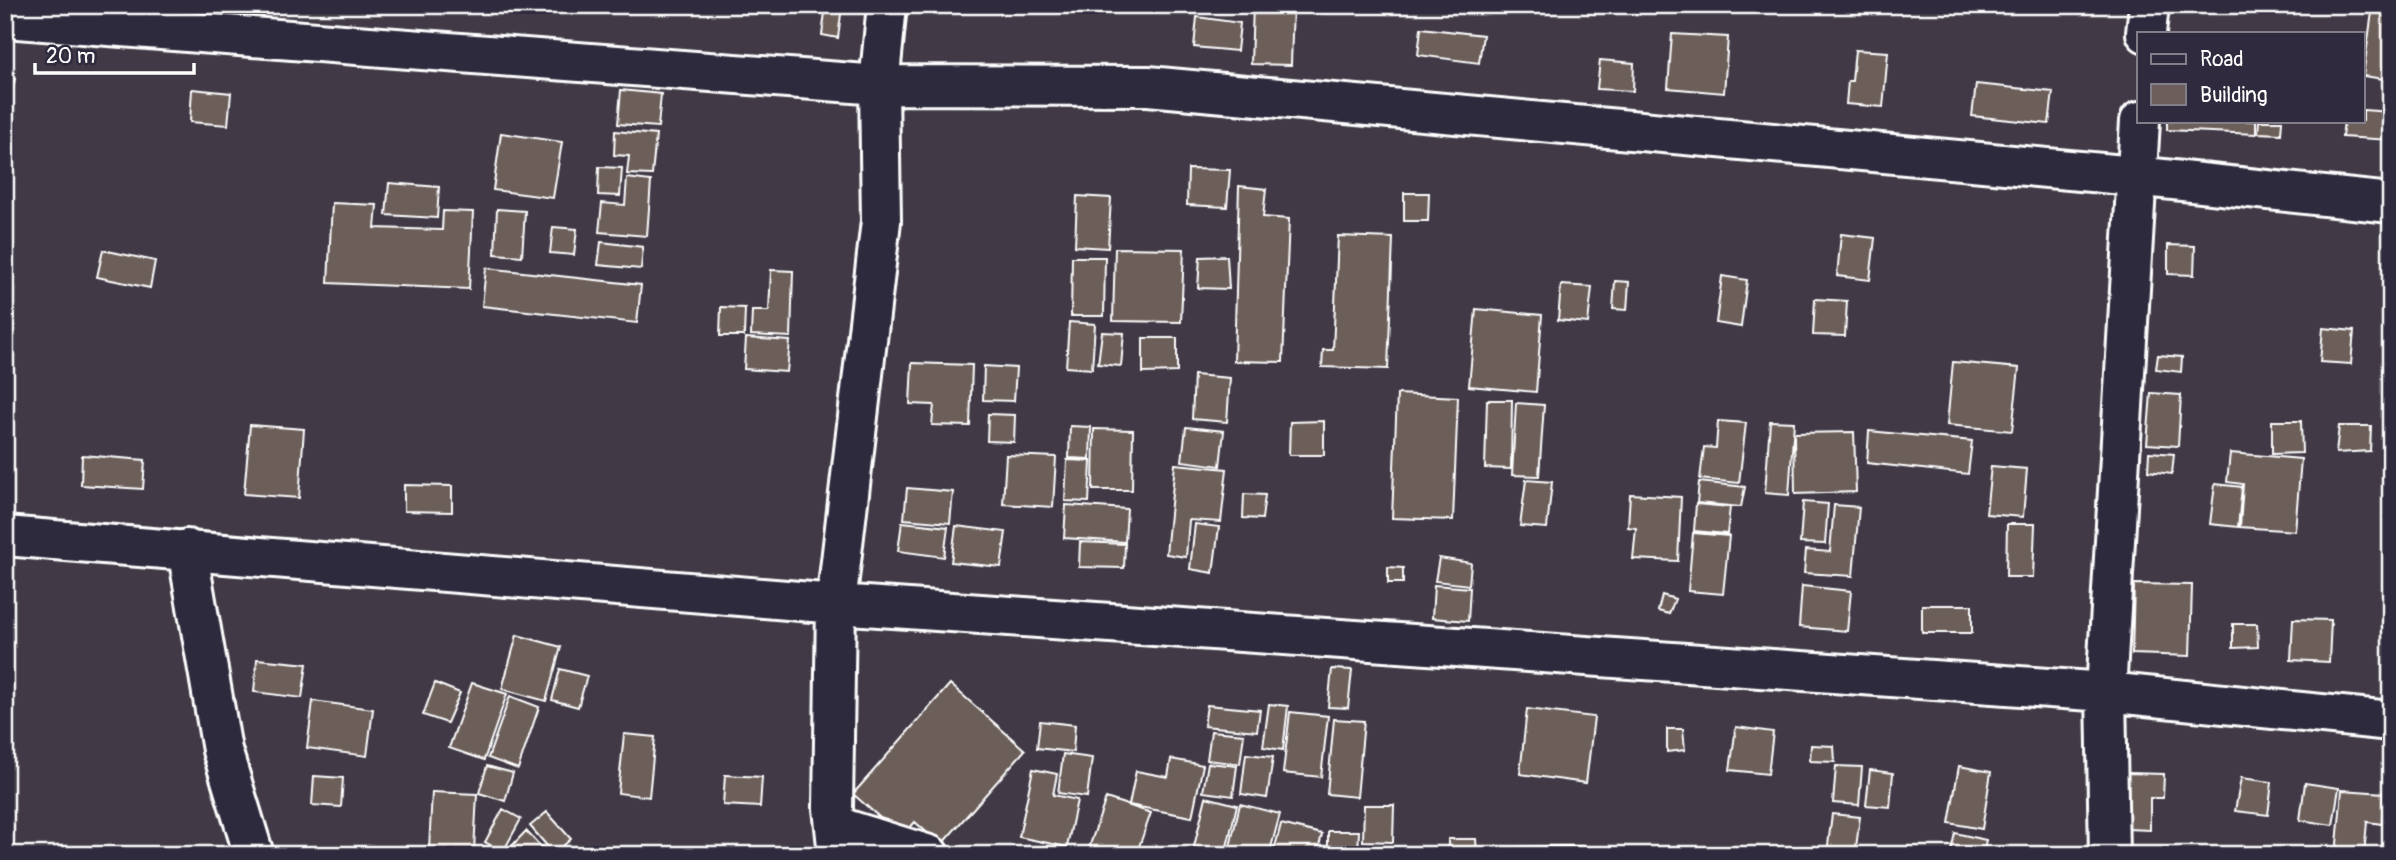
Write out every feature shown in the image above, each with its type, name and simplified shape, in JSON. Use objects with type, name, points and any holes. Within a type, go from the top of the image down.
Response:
[{"type":"street","points":[[887,5],[879,85],[881,221],[836,604],[833,808],[836,840],[929,855]]},
{"type":"street","points":[[2146,32],[2149,5]]},
{"type":"street","points":[[5,18],[879,85],[1148,86],[2136,176],[2391,203]]},
{"type":"street","points":[[2109,855],[2106,692],[2140,122]]},
{"type":"street","points":[[5,536],[836,604],[2106,692],[2391,721]]},
{"type":"street","points":[[187,549],[222,750],[254,855]]},
{"type":"building","points":[[676,5],[727,5],[727,9]]},
{"type":"building","points":[[826,5],[842,6],[838,38],[822,35]]},
{"type":"building","points":[[1253,5],[1293,5],[1291,65],[1251,64]]},
{"type":"building","points":[[2373,5],[2391,5],[2391,80],[2364,76]]},
{"type":"building","points":[[1197,17],[1240,23],[1237,51],[1194,47]]},
{"type":"building","points":[[1421,28],[1483,35],[1479,63],[1418,55]]},
{"type":"building","points":[[1672,34],[1728,37],[1724,93],[1668,88]]},
{"type":"building","points":[[1855,50],[1888,52],[1883,107],[1846,104],[1848,81],[1852,81]]},
{"type":"building","points":[[1600,60],[1634,63],[1633,91],[1597,89]]},
{"type":"building","points":[[5,76],[15,78],[9,108],[5,108]]},
{"type":"building","points":[[1976,84],[2053,92],[2049,124],[1972,116]]},
{"type":"building","points":[[192,89],[231,93],[228,125],[190,122]]},
{"type":"building","points":[[621,90],[661,94],[658,127],[618,124]]},
{"type":"building","points":[[2364,110],[2391,112],[2391,140],[2342,137],[2344,122],[2364,122]]},
{"type":"building","points":[[2167,122],[2256,122],[2256,134],[2167,130]]},
{"type":"building","points":[[2259,122],[2282,122],[2281,134],[2258,133]]},
{"type":"building","points":[[615,131],[656,135],[652,175],[627,174],[629,156],[614,155]]},
{"type":"building","points":[[501,133],[562,142],[553,198],[493,190]]},
{"type":"building","points":[[599,167],[622,168],[620,196],[598,195]]},
{"type":"building","points":[[1188,169],[1230,170],[1227,207],[1187,205]]},
{"type":"building","points":[[627,178],[651,181],[647,236],[599,232],[602,203],[625,205]]},
{"type":"building","points":[[389,183],[439,187],[437,218],[386,215]]},
{"type":"building","points":[[1239,186],[1266,189],[1263,217],[1289,219],[1283,362],[1234,361]]},
{"type":"building","points":[[1404,193],[1429,193],[1428,221],[1404,221]]},
{"type":"building","points":[[1077,196],[1111,198],[1108,248],[1075,246]]},
{"type":"building","points":[[332,203],[377,205],[375,228],[442,230],[443,211],[473,212],[469,289],[328,283]]},
{"type":"building","points":[[497,209],[525,211],[522,256],[495,254]]},
{"type":"building","points":[[553,227],[577,229],[574,255],[550,253]]},
{"type":"building","points":[[1841,234],[1875,238],[1870,280],[1837,276]]},
{"type":"building","points":[[1338,236],[1393,238],[1388,369],[1322,367],[1323,350],[1333,350]]},
{"type":"building","points":[[601,242],[643,247],[641,269],[598,265]]},
{"type":"building","points":[[2168,245],[2195,246],[2194,275],[2168,274]]},
{"type":"building","points":[[1115,248],[1184,249],[1181,322],[1113,321]]},
{"type":"building","points":[[103,250],[155,261],[150,288],[97,277]]},
{"type":"building","points":[[1227,256],[1229,289],[1198,288],[1200,257]]},
{"type":"building","points":[[1072,257],[1105,257],[1104,316],[1071,316]]},
{"type":"building","points":[[486,268],[641,285],[637,323],[482,306]]},
{"type":"building","points":[[771,270],[793,271],[791,337],[751,335],[752,311],[769,311]]},
{"type":"building","points":[[1722,276],[1747,280],[1741,327],[1716,323]]},
{"type":"building","points":[[1615,281],[1629,282],[1627,310],[1613,309]]},
{"type":"building","points":[[1561,285],[1592,287],[1588,323],[1558,320]]},
{"type":"building","points":[[1815,299],[1847,301],[1845,336],[1813,335]]},
{"type":"building","points":[[721,307],[745,308],[744,336],[720,336]]},
{"type":"building","points":[[1476,309],[1542,315],[1536,392],[1469,386]]},
{"type":"building","points":[[1069,322],[1095,324],[1092,369],[1066,367]]},
{"type":"building","points":[[2323,328],[2354,331],[2351,364],[2320,362]]},
{"type":"building","points":[[1102,332],[1124,333],[1121,366],[1098,364]]},
{"type":"building","points":[[746,338],[790,341],[787,372],[744,369]]},
{"type":"building","points":[[1143,338],[1177,338],[1177,372],[1143,373]]},
{"type":"building","points":[[2158,355],[2182,357],[2181,372],[2156,369]]},
{"type":"building","points":[[1953,362],[2019,368],[2012,431],[1947,425]]},
{"type":"building","points":[[912,363],[972,365],[970,426],[932,425],[934,405],[910,404]]},
{"type":"building","points":[[984,366],[1016,368],[1014,401],[983,400]]},
{"type":"building","points":[[1194,375],[1230,378],[1227,422],[1192,419]]},
{"type":"building","points":[[2151,393],[2181,395],[2178,446],[2147,444]]},
{"type":"building","points":[[1397,394],[1458,397],[1453,520],[1392,518]]},
{"type":"building","points":[[1487,400],[1512,400],[1511,469],[1485,468]]},
{"type":"building","points":[[1516,403],[1544,405],[1539,476],[1512,475]]},
{"type":"building","points":[[988,414],[1015,415],[1014,442],[987,441]]},
{"type":"building","points":[[1324,421],[1324,455],[1289,455],[1290,422]]},
{"type":"building","points":[[1718,421],[1746,423],[1739,483],[1700,479],[1704,447],[1716,448]]},
{"type":"building","points":[[1770,421],[1794,422],[1789,495],[1765,493]]},
{"type":"building","points":[[2272,421],[2301,421],[2302,453],[2272,454]]},
{"type":"building","points":[[250,425],[304,429],[299,498],[244,494]]},
{"type":"building","points":[[1070,426],[1091,427],[1090,459],[1069,458]]},
{"type":"building","points":[[2339,426],[2371,426],[2370,451],[2336,453]]},
{"type":"building","points":[[1186,427],[1224,431],[1220,466],[1182,461]]},
{"type":"building","points":[[1094,429],[1133,430],[1132,490],[1093,490]]},
{"type":"building","points":[[1869,431],[1972,441],[1968,474],[1867,463]]},
{"type":"building","points":[[1854,432],[1856,492],[1795,494],[1794,433]]},
{"type":"building","points":[[2149,452],[2174,454],[2172,474],[2148,471]]},
{"type":"building","points":[[2230,453],[2301,459],[2295,531],[2240,527],[2243,484],[2227,482]]},
{"type":"building","points":[[82,455],[145,460],[143,489],[81,485]]},
{"type":"building","points":[[1006,455],[1056,457],[1053,507],[1003,504]]},
{"type":"building","points":[[1067,460],[1091,461],[1089,502],[1065,501]]},
{"type":"building","points":[[1175,464],[1227,469],[1221,522],[1189,520],[1186,557],[1166,554]]},
{"type":"building","points":[[1991,466],[2027,469],[2023,517],[1986,514]]},
{"type":"building","points":[[1526,480],[1552,482],[1547,528],[1520,526]]},
{"type":"building","points":[[1699,482],[1745,487],[1741,507],[1697,503]]},
{"type":"building","points":[[2215,484],[2242,487],[2238,527],[2210,524]]},
{"type":"building","points":[[404,485],[452,486],[452,512],[404,511]]},
{"type":"building","points":[[907,488],[953,492],[950,523],[904,519]]},
{"type":"building","points":[[1244,494],[1265,495],[1262,519],[1243,518]]},
{"type":"building","points":[[1630,494],[1681,497],[1678,561],[1633,559],[1636,528],[1628,527]]},
{"type":"building","points":[[1803,502],[1828,504],[1825,544],[1800,543]]},
{"type":"building","points":[[1696,504],[1730,507],[1727,534],[1694,531]]},
{"type":"building","points":[[1066,505],[1127,509],[1125,542],[1064,538]]},
{"type":"building","points":[[1834,505],[1859,507],[1853,576],[1804,573],[1806,550],[1830,552]]},
{"type":"building","points":[[902,522],[948,527],[944,557],[898,551]]},
{"type":"building","points":[[1195,524],[1219,527],[1213,573],[1190,569]]},
{"type":"building","points":[[2007,524],[2035,524],[2033,577],[2006,577]]},
{"type":"building","points":[[956,526],[1006,532],[1001,567],[951,562]]},
{"type":"building","points":[[1693,533],[1729,536],[1723,594],[1688,591]]},
{"type":"building","points":[[1080,542],[1125,544],[1124,568],[1079,567]]},
{"type":"building","points":[[1439,558],[1471,563],[1469,585],[1435,581]]},
{"type":"building","points":[[1388,567],[1403,568],[1403,583],[1388,583]]},
{"type":"building","points":[[2134,584],[2192,585],[2190,656],[2132,654]]},
{"type":"building","points":[[1434,585],[1470,588],[1468,621],[1432,618]]},
{"type":"building","points":[[1802,586],[1851,591],[1847,631],[1799,627]]},
{"type":"building","points":[[1662,595],[1675,599],[1669,614],[1658,611]]},
{"type":"building","points":[[1922,605],[1972,605],[1972,633],[1922,633]]},
{"type":"building","points":[[2293,619],[2331,620],[2329,662],[2291,660]]},
{"type":"building","points":[[2233,624],[2257,624],[2258,647],[2233,648]]},
{"type":"building","points":[[517,635],[561,647],[546,701],[502,689]]},
{"type":"building","points":[[257,659],[307,664],[302,698],[254,692]]},
{"type":"building","points":[[560,669],[587,676],[578,707],[552,700]]},
{"type":"building","points":[[1332,669],[1352,670],[1348,708],[1328,707]]},
{"type":"building","points":[[435,683],[460,693],[447,723],[423,715]]},
{"type":"building","points":[[472,683],[507,694],[484,760],[449,748]]},
{"type":"building","points":[[950,684],[1025,750],[941,845],[915,822],[902,837],[853,794]]},
{"type":"building","points":[[510,696],[539,707],[518,769],[488,758]]},
{"type":"building","points":[[313,701],[373,709],[367,756],[307,748]]},
{"type":"building","points":[[1269,704],[1288,706],[1283,750],[1263,747]]},
{"type":"building","points":[[1207,705],[1260,710],[1257,731],[1204,726]]},
{"type":"building","points":[[1527,709],[1594,717],[1586,783],[1520,774]]},
{"type":"building","points":[[1290,712],[1328,716],[1321,777],[1283,773]]},
{"type":"building","points":[[1334,719],[1364,721],[1357,797],[1327,794]]},
{"type":"building","points":[[1040,721],[1075,725],[1073,752],[1037,748]]},
{"type":"building","points":[[1736,727],[1773,732],[1768,774],[1730,770]]},
{"type":"building","points":[[1667,729],[1683,729],[1685,750],[1667,752]]},
{"type":"building","points":[[1211,731],[1244,734],[1240,764],[1207,760]]},
{"type":"building","points":[[624,734],[655,737],[649,797],[618,793]]},
{"type":"building","points":[[1811,745],[1834,746],[1835,762],[1810,761]]},
{"type":"building","points":[[1063,754],[1092,758],[1087,797],[1058,793]]},
{"type":"building","points":[[1246,754],[1273,757],[1267,798],[1241,794]]},
{"type":"building","points":[[1171,759],[1203,765],[1192,817],[1129,805],[1136,771],[1168,777]]},
{"type":"building","points":[[1208,763],[1237,766],[1233,796],[1203,792]]},
{"type":"building","points":[[487,766],[513,773],[505,801],[479,793]]},
{"type":"building","points":[[1836,766],[1862,767],[1859,805],[1833,803]]},
{"type":"building","points":[[1959,766],[1991,772],[1982,829],[1949,823]]},
{"type":"building","points":[[1033,769],[1057,774],[1053,795],[1077,800],[1067,847],[1019,837]]},
{"type":"building","points":[[1870,770],[1893,773],[1890,807],[1866,805]]},
{"type":"building","points":[[2128,773],[2164,774],[2163,798],[2150,798],[2150,830],[2127,829]]},
{"type":"building","points":[[725,775],[762,777],[760,807],[723,805]]},
{"type":"building","points":[[314,776],[343,778],[341,807],[312,805]]},
{"type":"building","points":[[2241,778],[2272,782],[2268,815],[2235,811]]},
{"type":"building","points":[[2305,783],[2339,788],[2333,825],[2300,820]]},
{"type":"building","points":[[2342,790],[2384,793],[2382,824],[2367,822],[2364,855],[2336,855]]},
{"type":"building","points":[[432,792],[477,794],[474,851],[429,849]]},
{"type":"building","points":[[1206,797],[1237,805],[1225,855],[1192,855]]},
{"type":"building","points":[[1106,798],[1151,813],[1136,855],[1109,855],[1089,848]]},
{"type":"building","points":[[1240,804],[1280,814],[1269,855],[1228,855]]},
{"type":"building","points":[[1364,805],[1394,805],[1393,842],[1363,841]]},
{"type":"building","points":[[503,809],[521,819],[503,852],[485,842]]},
{"type":"building","points":[[547,812],[571,839],[554,854],[530,826]]},
{"type":"building","points":[[1832,814],[1860,817],[1855,855],[1827,853]]},
{"type":"building","points":[[1281,824],[1322,834],[1317,855],[1273,855]]},
{"type":"building","points":[[526,831],[549,855],[513,855],[508,850]]},
{"type":"building","points":[[1328,831],[1359,831],[1358,854],[1328,855]]},
{"type":"building","points":[[1955,833],[1986,840],[1983,855],[1950,855]]},
{"type":"building","points":[[1448,839],[1476,839],[1477,855],[1448,855]]},
{"type":"building","points":[[1582,846],[1582,855],[1519,855],[1519,847]]}]
